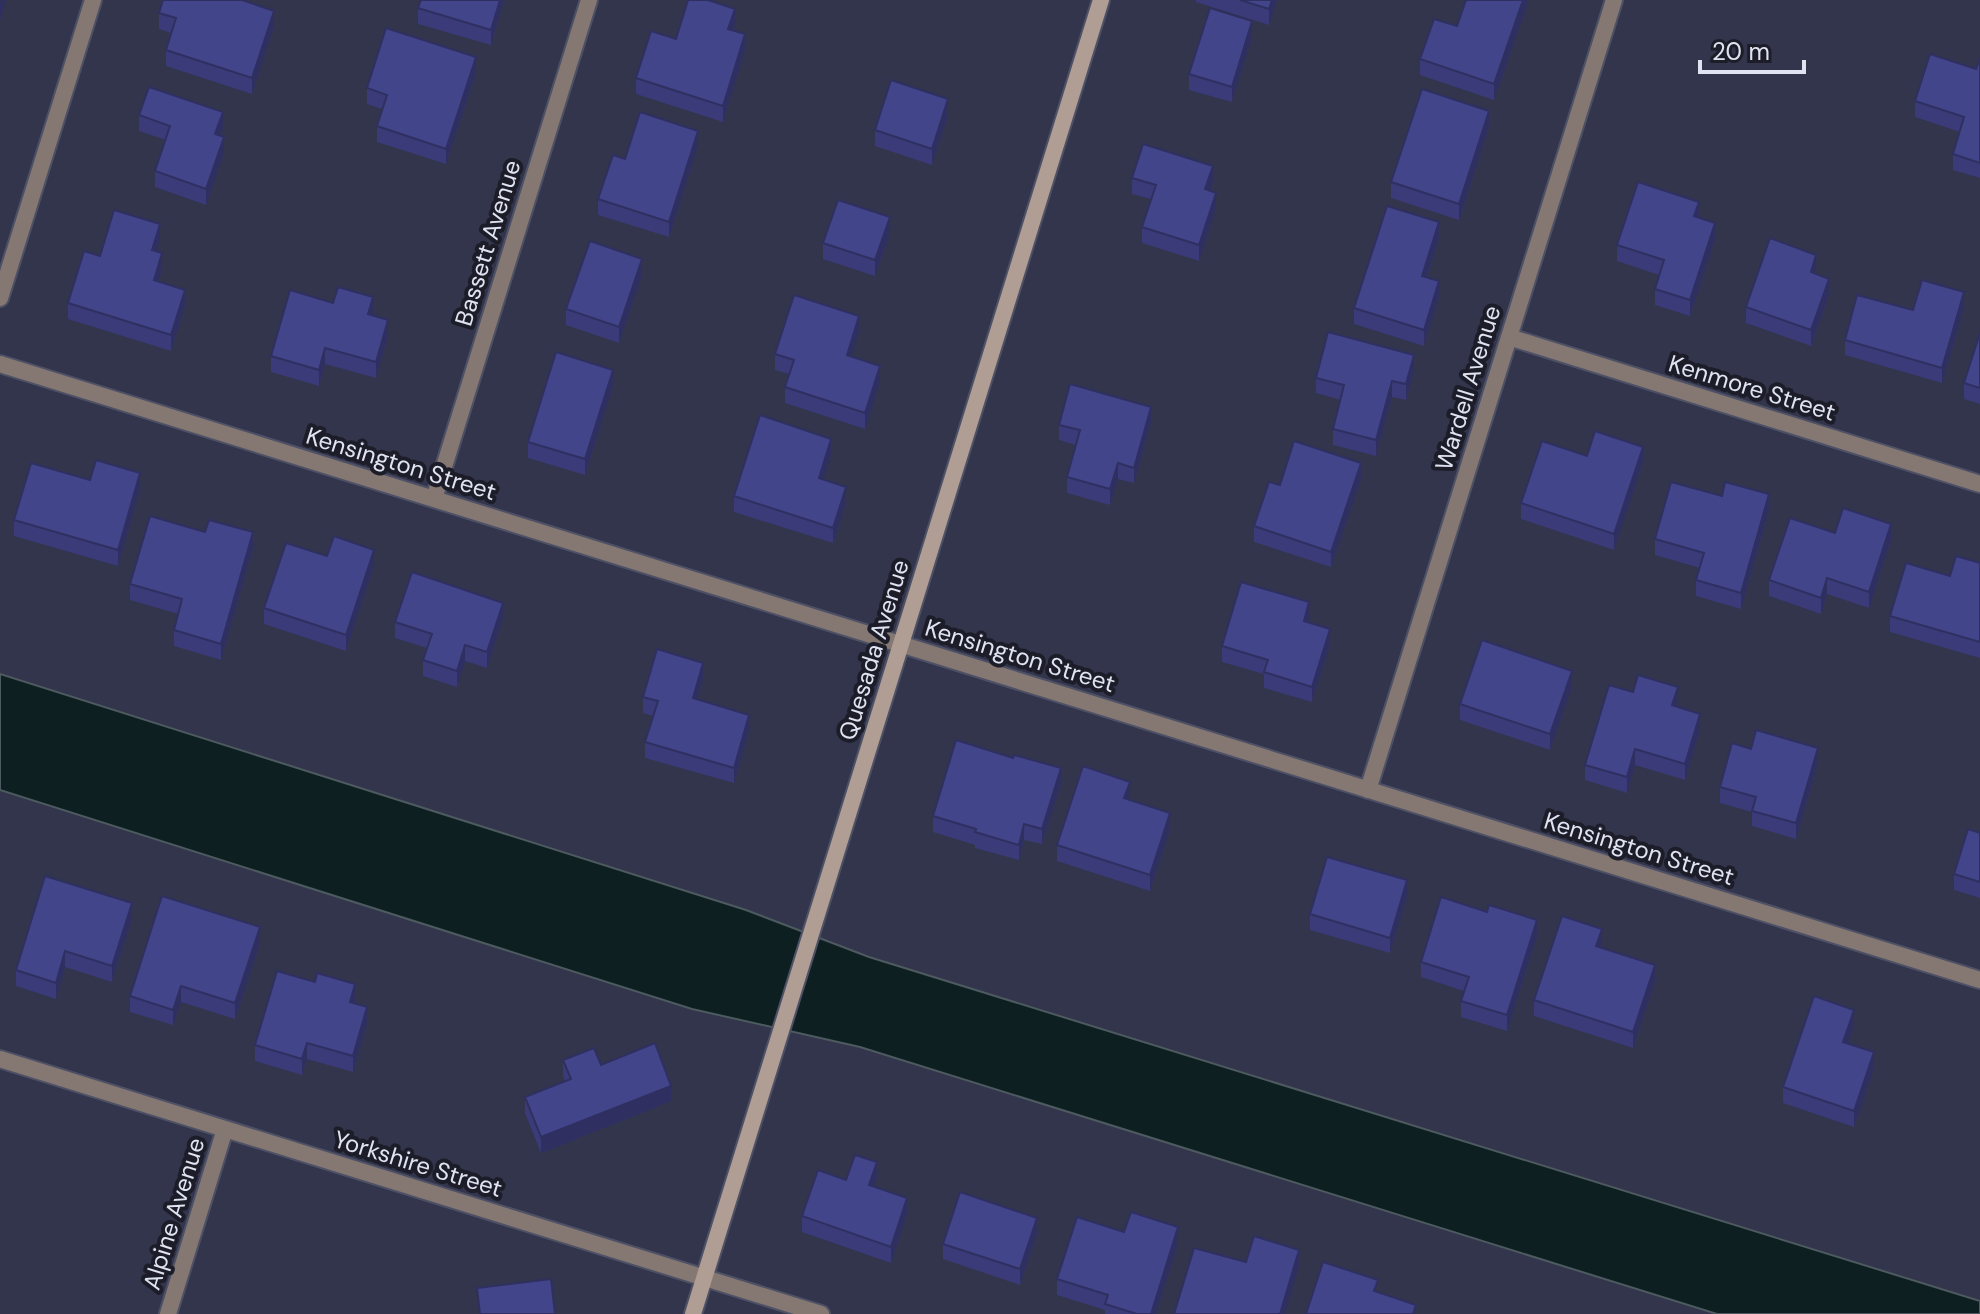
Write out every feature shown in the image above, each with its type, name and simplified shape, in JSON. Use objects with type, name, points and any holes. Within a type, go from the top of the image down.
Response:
[{"type":"street","points":[[0,298],[93,0]]},
{"type":"street","name":"Bassett Avenue","points":[[434,499],[589,0]]},
{"type":"street","name":"Quesada Avenue","points":[[693,1314],[1101,0]]},
{"type":"street","name":"Wardell Avenue","points":[[1368,790],[1614,0]]},
{"type":"street","name":"Kenmore Street","points":[[1509,337],[1980,484]]},
{"type":"street","name":"Kensington Street","points":[[0,364],[1980,980]]},
{"type":"street","name":"Yorkshire Street","points":[[0,1059],[821,1314]]},
{"type":"street","name":"Alpine Avenue","points":[[168,1314],[225,1129]]},
{"type":"shaded area","points":[[0,674],[746,910],[869,957],[1980,1301],[1980,1314],[1717,1314],[860,1047],[692,1009],[0,790]]},
{"type":"building","points":[[163,0],[242,0],[274,11],[252,78],[166,50],[176,18],[159,13]]},
{"type":"building","points":[[421,0],[500,0],[491,30],[418,8]]},
{"type":"building","points":[[688,0],[708,0],[735,9],[728,29],[745,34],[723,106],[636,78],[651,31],[676,39]]},
{"type":"building","points":[[1240,0],[1272,0],[1269,9]]},
{"type":"building","points":[[1466,0],[1523,0],[1494,84],[1420,59],[1434,19],[1457,26]]},
{"type":"building","points":[[1210,8],[1252,21],[1232,87],[1189,74]]},
{"type":"building","points":[[386,28],[476,57],[446,149],[377,126],[387,95],[367,88]]},
{"type":"building","points":[[1930,54],[1976,69],[1980,58],[1980,163],[1953,154],[1964,117],[1915,101]]},
{"type":"building","points":[[891,80],[948,99],[932,149],[875,130]]},
{"type":"building","points":[[149,87],[223,112],[215,134],[224,137],[206,189],[155,171],[170,126],[139,115]]},
{"type":"building","points":[[1422,89],[1489,111],[1459,204],[1391,182]]},
{"type":"building","points":[[640,112],[698,131],[669,222],[598,199],[613,155],[625,159]]},
{"type":"building","points":[[1143,144],[1213,166],[1205,189],[1216,193],[1199,245],[1142,227],[1156,185],[1132,178]]},
{"type":"building","points":[[1638,182],[1699,202],[1694,216],[1715,223],[1690,300],[1655,289],[1664,260],[1617,245]]},
{"type":"building","points":[[838,200],[890,217],[875,260],[823,243]]},
{"type":"building","points":[[1387,206],[1439,222],[1422,276],[1439,281],[1424,330],[1354,308]]},
{"type":"building","points":[[114,210],[160,224],[152,250],[162,253],[154,280],[185,290],[171,335],[68,303],[84,251],[100,256]]},
{"type":"building","points":[[1770,238],[1816,255],[1811,272],[1829,279],[1811,330],[1746,307]]},
{"type":"building","points":[[590,241],[642,259],[619,327],[566,309]]},
{"type":"building","points":[[1922,280],[1964,292],[1942,368],[1845,340],[1857,295],[1913,310]]},
{"type":"building","points":[[338,287],[373,297],[368,314],[388,320],[376,362],[325,348],[319,370],[271,356],[290,290],[333,303]]},
{"type":"building","points":[[794,295],[859,316],[847,355],[880,366],[865,413],[785,387],[794,360],[775,354]]},
{"type":"building","points":[[1328,332],[1414,355],[1406,384],[1392,381],[1376,440],[1333,429],[1344,385],[1316,378]]},
{"type":"building","points":[[1980,333],[1980,388],[1964,383]]},
{"type":"building","points":[[556,352],[613,370],[585,459],[528,442]]},
{"type":"building","points":[[1070,384],[1151,407],[1134,468],[1118,463],[1110,489],[1067,477],[1080,430],[1059,425]]},
{"type":"building","points":[[760,415],[831,439],[819,478],[846,487],[833,528],[734,496]]},
{"type":"building","points":[[1595,431],[1643,447],[1614,534],[1521,503],[1542,441],[1587,456]]},
{"type":"building","points":[[1294,441],[1361,463],[1331,552],[1254,526],[1269,482],[1280,485]]},
{"type":"building","points":[[96,460],[140,473],[118,550],[14,520],[31,463],[90,480]]},
{"type":"building","points":[[1671,482],[1722,496],[1725,482],[1769,494],[1741,593],[1696,580],[1704,553],[1655,539]]},
{"type":"building","points":[[1843,508],[1891,524],[1869,592],[1827,578],[1821,598],[1769,580],[1790,518],[1835,533]]},
{"type":"building","points":[[150,516],[205,532],[209,520],[253,532],[221,644],[174,630],[182,599],[130,584]]},
{"type":"building","points":[[334,536],[374,550],[346,635],[264,608],[286,543],[327,556]]},
{"type":"building","points":[[1956,556],[1980,563],[1980,642],[1890,616],[1906,563],[1950,576]]},
{"type":"building","points":[[412,572],[503,603],[487,652],[465,645],[457,671],[423,660],[432,634],[395,622]]},
{"type":"building","points":[[1241,582],[1309,602],[1304,621],[1330,629],[1312,687],[1264,672],[1268,660],[1222,646]]},
{"type":"building","points":[[1482,640],[1572,671],[1550,734],[1460,704]]},
{"type":"building","points":[[657,649],[703,663],[693,698],[749,715],[734,768],[645,742],[658,701],[643,697]]},
{"type":"building","points":[[1638,675],[1678,687],[1672,705],[1700,714],[1685,764],[1635,749],[1627,777],[1585,765],[1609,685],[1633,692]]},
{"type":"building","points":[[1756,730],[1818,748],[1796,823],[1752,811],[1756,797],[1720,787],[1732,743],[1751,749]]},
{"type":"building","points":[[956,740],[1013,758],[1014,755],[1061,768],[1042,829],[1024,824],[1019,845],[933,816]]},
{"type":"building","points":[[1083,766],[1130,782],[1124,798],[1170,813],[1150,875],[1057,845]]},
{"type":"building","points":[[1968,829],[1980,833],[1980,882],[1954,874]]},
{"type":"building","points":[[1327,857],[1407,880],[1390,938],[1310,914]]},
{"type":"building","points":[[45,876],[132,903],[112,966],[65,951],[56,983],[16,970]]},
{"type":"building","points":[[162,896],[260,927],[235,1003],[181,986],[173,1010],[130,996]]},
{"type":"building","points":[[1441,897],[1487,912],[1489,905],[1537,920],[1507,1015],[1461,1001],[1469,977],[1421,962]]},
{"type":"building","points":[[1562,916],[1602,929],[1596,946],[1655,965],[1633,1032],[1534,1000]]},
{"type":"building","points":[[277,971],[315,982],[317,973],[355,984],[350,1002],[367,1007],[353,1056],[307,1043],[302,1059],[255,1045]]},
{"type":"building","points":[[1814,996],[1854,1010],[1843,1042],[1874,1052],[1854,1111],[1783,1087]]},
{"type":"building","points":[[655,1043],[671,1086],[541,1137],[525,1097],[571,1079],[563,1060],[594,1048],[601,1065]]},
{"type":"building","points":[[855,1155],[877,1162],[869,1185],[907,1198],[891,1247],[802,1216],[818,1170],[846,1180]]},
{"type":"building","points":[[960,1192],[1037,1218],[1020,1269],[943,1244]]},
{"type":"building","points":[[1131,1212],[1178,1227],[1151,1314],[1137,1314],[1105,1304],[1108,1295],[1057,1279],[1077,1217],[1124,1232]]},
{"type":"building","points":[[1254,1236],[1299,1250],[1280,1314],[1174,1314],[1194,1248],[1246,1262]]},
{"type":"building","points":[[1323,1262],[1378,1280],[1374,1291],[1416,1305],[1413,1314],[1306,1314]]},
{"type":"building","points":[[551,1279],[555,1314],[480,1314],[477,1288]]}]
